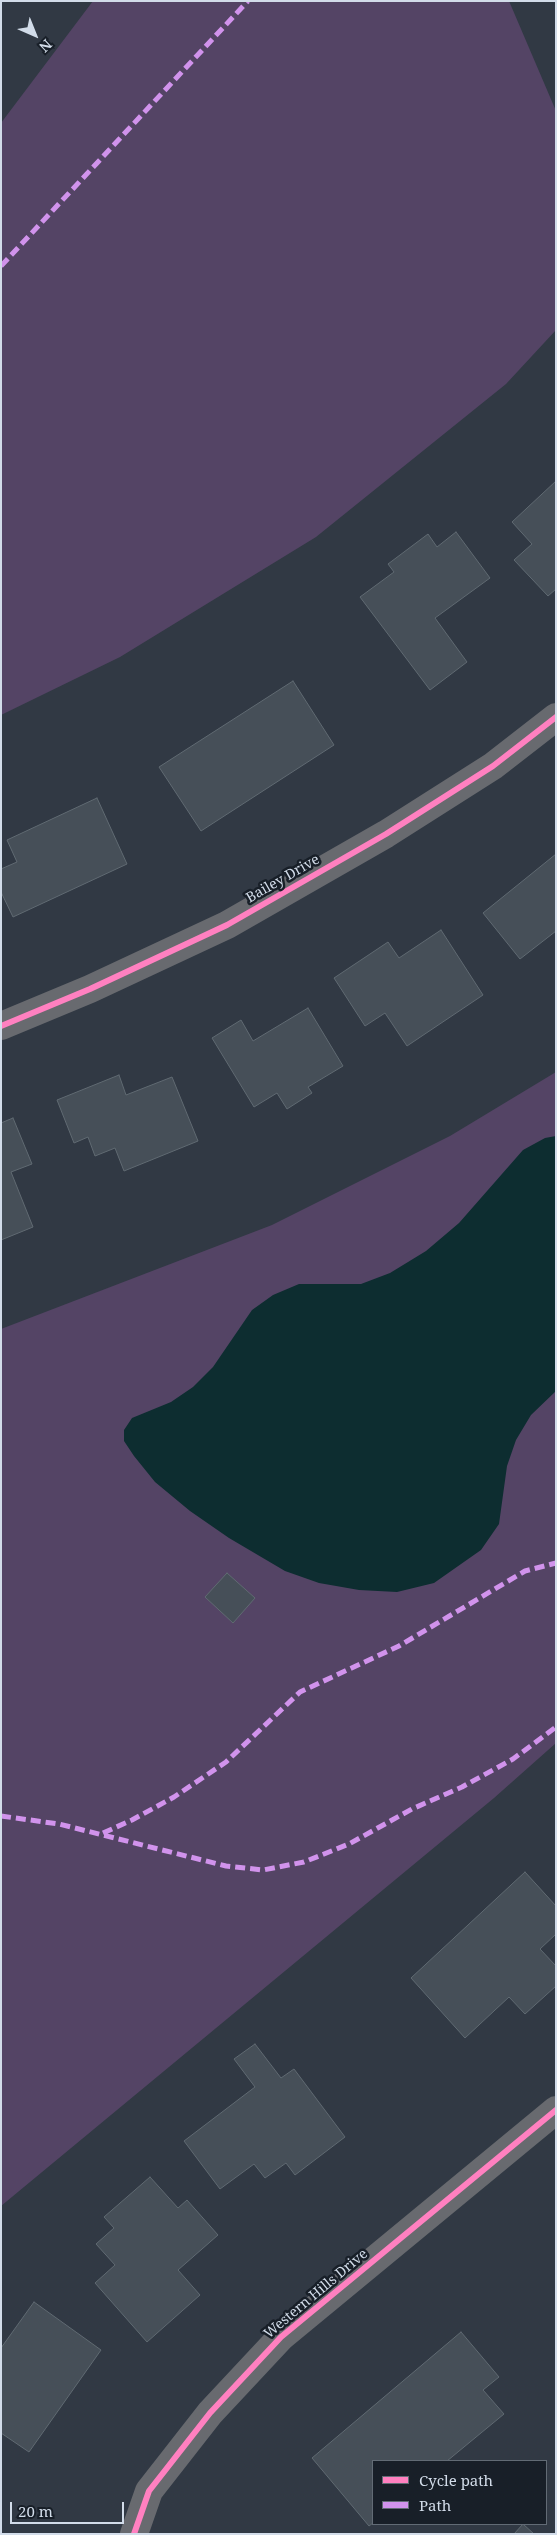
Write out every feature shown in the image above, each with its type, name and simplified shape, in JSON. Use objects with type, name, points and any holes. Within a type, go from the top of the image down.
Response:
[{"type":"street","name":"Bailey Drive","points":[[1,1026],[90,989],[227,925],[394,829],[493,766],[556,717]]},
{"type":"street","name":"Western Hills Drive","points":[[134,2534],[149,2491],[210,2413],[281,2337],[556,2110]]},
{"type":"shaded area","points":[[93,1],[509,1],[556,111],[556,330],[506,384],[316,537],[120,657],[1,715],[1,123]]},
{"type":"shaded area","points":[[556,1072],[556,1743],[494,1798],[1,2206],[1,1329],[272,1225],[450,1136]]},
{"type":"shaded area","points":[[556,1136],[556,1391],[531,1415],[516,1440],[507,1466],[499,1524],[481,1550],[434,1583],[397,1592],[359,1590],[319,1583],[285,1571],[229,1538],[190,1511],[155,1482],[124,1441],[124,1430],[132,1418],[171,1402],[193,1387],[213,1367],[252,1310],[273,1295],[299,1284],[361,1284],[390,1273],[426,1251],[459,1223],[523,1150],[545,1138]]},
{"type":"building","points":[[556,481],[556,589],[548,596],[514,560],[532,544],[512,522]]},
{"type":"building","points":[[456,532],[490,578],[435,618],[467,662],[430,690],[360,597],[394,572],[388,564],[428,534],[437,547]]},
{"type":"building","points":[[293,681],[334,745],[201,831],[159,767]]},
{"type":"building","points":[[97,798],[127,864],[13,917],[1,892],[1,869],[17,862],[7,840]]},
{"type":"building","points":[[556,854],[556,931],[520,959],[483,913]]},
{"type":"building","points":[[441,930],[483,995],[407,1046],[385,1013],[365,1026],[334,978],[388,942],[399,958]]},
{"type":"building","points":[[308,1008],[343,1066],[308,1087],[312,1093],[287,1109],[277,1093],[254,1107],[212,1038],[241,1020],[253,1041]]},
{"type":"building","points":[[119,1075],[126,1095],[172,1077],[198,1141],[124,1171],[115,1148],[95,1156],[88,1137],[74,1143],[57,1100]]},
{"type":"building","points":[[13,1118],[32,1164],[11,1172],[33,1227],[1,1240],[1,1123]]},
{"type":"building","points":[[227,1573],[255,1598],[233,1623],[205,1597]]},
{"type":"building","points":[[525,1872],[556,1906],[556,1934],[540,1949],[556,1966],[556,1986],[525,2014],[509,1997],[465,2038],[411,1978]]},
{"type":"building","points":[[255,2044],[281,2078],[294,2069],[345,2137],[295,2175],[286,2163],[265,2178],[254,2164],[220,2189],[184,2141],[255,2087],[234,2059]]},
{"type":"building","points":[[150,2177],[178,2208],[187,2200],[218,2235],[178,2270],[200,2295],[147,2342],[95,2283],[115,2265],[96,2244],[114,2228],[104,2217]]},
{"type":"building","points":[[34,2302],[101,2350],[29,2452],[1,2433],[1,2348]]},
{"type":"building","points":[[461,2332],[499,2377],[483,2390],[504,2414],[448,2460],[372,2460],[372,2524],[369,2526],[312,2458]]},
{"type":"building","points":[[524,2525],[534,2534],[514,2534]]},
{"type":"marked path","points":[[1,266],[248,1]]},
{"type":"marked path","points":[[103,1833],[132,1820],[174,1797],[226,1762],[300,1692],[399,1646],[525,1571],[556,1563]]},
{"type":"marked path","points":[[1,1816],[59,1824],[226,1866],[263,1870],[304,1862],[349,1844],[412,1809],[462,1787],[513,1759],[556,1727]]},
{"type":"cycle path","points":[[1,1026],[90,989],[227,925],[386,834],[493,766],[556,717]]},
{"type":"cycle path","points":[[134,2534],[149,2491],[210,2413],[281,2337],[556,2110]]}]
